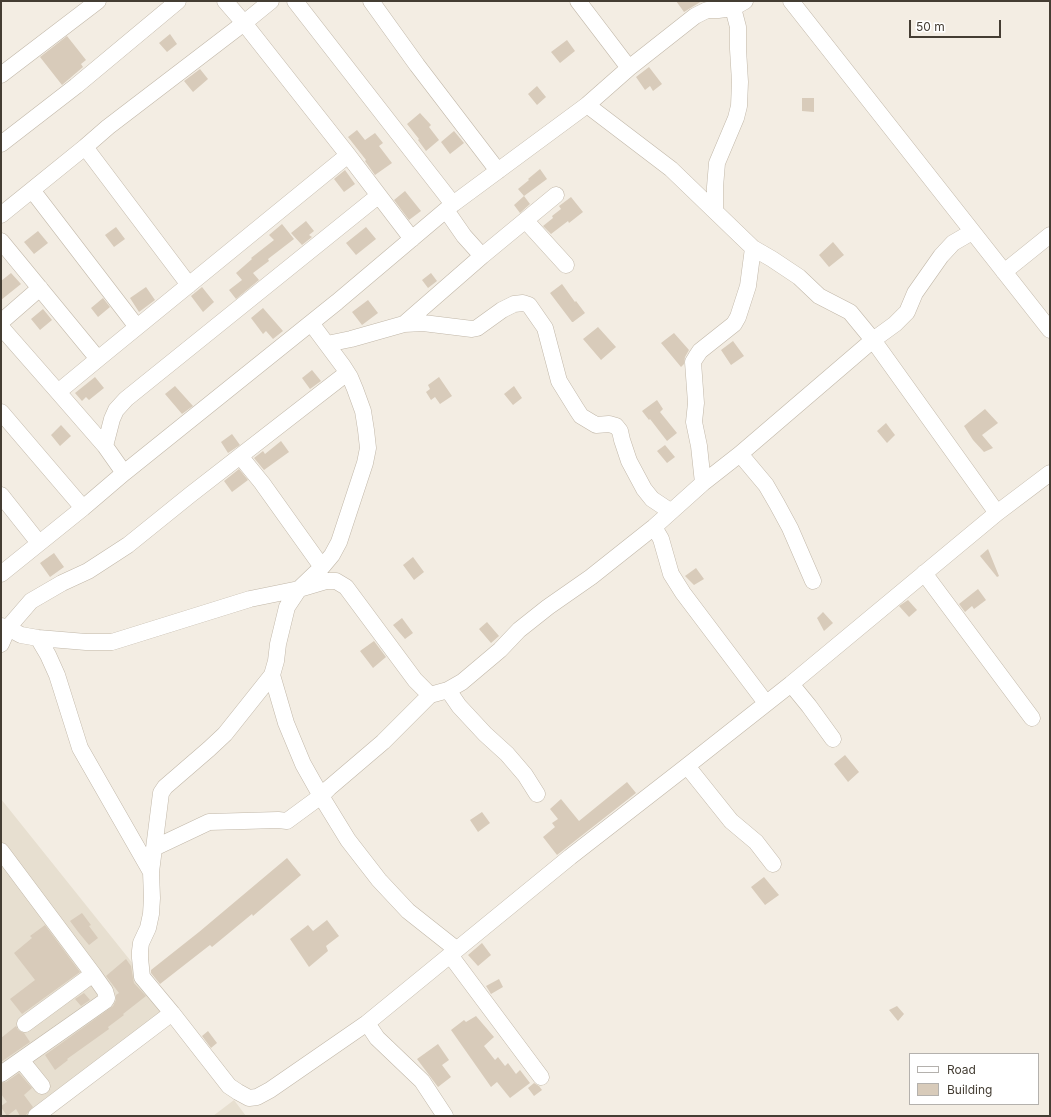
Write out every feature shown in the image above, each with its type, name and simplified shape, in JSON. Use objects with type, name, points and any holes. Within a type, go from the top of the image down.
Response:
[{"type":"street","points":[[1,144],[76,86],[178,1]]},
{"type":"street","points":[[225,1],[348,155],[412,239]]},
{"type":"street","points":[[1,215],[108,127],[271,1]]},
{"type":"street","points":[[295,1],[450,207],[464,236],[482,256]]},
{"type":"street","points":[[371,1],[417,65],[498,171]]},
{"type":"street","points":[[578,1],[629,68]]},
{"type":"street","points":[[791,1],[1050,330]]},
{"type":"street","points":[[1,75],[88,4]]},
{"type":"street","points":[[1,574],[337,302],[450,207],[587,105],[629,68],[707,5],[718,10],[739,5],[739,106],[736,118],[717,163],[715,210]]},
{"type":"street","points":[[587,105],[671,168],[753,248],[799,278],[819,296],[850,312],[873,340],[997,513]]},
{"type":"street","points":[[85,147],[189,285]]},
{"type":"street","points":[[58,392],[348,155]]},
{"type":"street","points":[[32,190],[137,327]]},
{"type":"street","points":[[404,324],[482,256],[556,195]]},
{"type":"street","points":[[105,446],[112,419],[116,410],[126,398],[378,196]]},
{"type":"street","points":[[526,221],[566,265]]},
{"type":"street","points":[[154,848],[209,822],[287,821],[321,796],[384,742],[430,695],[448,690],[462,682],[500,650],[519,630],[548,607],[591,577],[654,527],[670,511],[703,483],[740,454],[873,340],[894,324],[907,312],[915,293],[941,256],[953,243],[972,232]]},
{"type":"street","points":[[1004,272],[1050,235]]},
{"type":"street","points":[[1,241],[98,359]]},
{"type":"street","points":[[703,483],[699,446],[694,422],[696,403],[693,362],[700,351],[734,324],[738,317],[748,286],[753,248]]},
{"type":"street","points":[[1,322],[40,288]]},
{"type":"street","points":[[326,344],[351,339],[404,324],[423,323],[472,329],[477,328],[502,310],[514,304],[523,303],[529,305],[545,328],[559,381],[581,416],[596,425],[610,424],[616,426],[620,430],[629,461],[644,489],[652,499],[670,511]]},
{"type":"street","points":[[311,323],[348,373],[356,389],[363,411],[366,430],[368,448],[366,463],[339,542],[332,555],[299,589],[287,608],[272,675],[225,734],[165,787],[161,793],[151,872],[151,914],[140,952],[142,977],[229,1086],[249,1098],[257,1097],[270,1090],[367,1023],[570,857],[766,702],[791,684],[997,513],[1050,473]]},
{"type":"street","points":[[1,327],[105,446],[124,473]]},
{"type":"street","points":[[1,644],[7,627],[31,601],[62,583],[94,568],[128,545],[348,373]]},
{"type":"street","points":[[1,412],[83,508]]},
{"type":"street","points":[[740,454],[766,485],[778,504],[813,581]]},
{"type":"street","points":[[240,456],[324,564],[346,587],[415,680],[430,695]]},
{"type":"street","points":[[1,495],[38,543]]},
{"type":"street","points":[[654,527],[660,539],[671,574],[683,593],[766,702]]},
{"type":"street","points":[[924,573],[1032,718]]},
{"type":"street","points":[[7,627],[38,638],[86,642],[112,642],[250,599],[299,589],[326,581],[336,581],[346,587]]},
{"type":"street","points":[[1,648],[7,627]]},
{"type":"street","points":[[38,638],[57,675],[80,748],[85,759],[151,872]]},
{"type":"street","points":[[272,675],[286,723],[303,764],[348,840],[379,880],[408,911],[453,952],[542,1077]]},
{"type":"street","points":[[791,684],[833,738]]},
{"type":"street","points":[[448,690],[459,706],[485,734],[512,759],[525,775],[537,794]]},
{"type":"street","points":[[687,766],[731,821],[756,842],[773,864]]},
{"type":"street","points":[[1,851],[107,994],[105,1001],[1,1074]]},
{"type":"street","points":[[25,1024],[93,974]]},
{"type":"street","points":[[36,1116],[172,1013]]},
{"type":"street","points":[[367,1023],[377,1038],[422,1081],[445,1116]]},
{"type":"street","points":[[22,1060],[42,1086]]},
{"type":"shaded area","points":[[1,799],[174,1015],[40,1116],[1,1116]]},
{"type":"shaded area","points":[[234,1100],[246,1116],[213,1116]]},
{"type":"building","points":[[676,1],[702,1],[684,12]]},
{"type":"building","points":[[170,34],[177,44],[167,52],[159,43]]},
{"type":"building","points":[[67,36],[86,60],[81,64],[83,67],[62,85],[40,57]]},
{"type":"building","points":[[567,40],[575,51],[560,63],[551,52]]},
{"type":"building","points":[[649,67],[662,84],[653,91],[650,86],[645,90],[636,77]]},
{"type":"building","points":[[200,69],[208,79],[193,92],[184,81]]},
{"type":"building","points":[[537,86],[546,97],[537,105],[528,94]]},
{"type":"building","points":[[802,98],[814,98],[814,112],[802,111]]},
{"type":"building","points":[[420,113],[431,125],[429,127],[439,140],[426,151],[407,124]]},
{"type":"building","points":[[357,130],[365,140],[375,133],[383,143],[379,146],[392,163],[375,175],[365,161],[366,160],[348,137]]},
{"type":"building","points":[[454,131],[464,143],[450,154],[441,142]]},
{"type":"building","points":[[540,169],[547,179],[524,196],[518,189]]},
{"type":"building","points":[[345,170],[355,184],[344,192],[334,179]]},
{"type":"building","points":[[405,191],[421,211],[409,220],[394,200]]},
{"type":"building","points":[[524,196],[530,204],[520,213],[514,205]]},
{"type":"building","points":[[571,197],[583,212],[551,234],[543,226],[561,209],[559,206]]},
{"type":"building","points":[[306,221],[314,231],[309,235],[312,237],[302,245],[291,233]]},
{"type":"building","points":[[282,224],[294,239],[268,259],[269,261],[253,273],[259,280],[236,299],[229,290],[242,280],[236,273],[252,259],[251,258],[274,240],[269,235]]},
{"type":"building","points":[[116,227],[125,239],[114,247],[105,235]]},
{"type":"building","points":[[366,227],[376,239],[356,255],[346,243]]},
{"type":"building","points":[[38,231],[48,243],[34,254],[24,242]]},
{"type":"building","points":[[833,242],[844,255],[829,267],[819,255]]},
{"type":"building","points":[[11,273],[21,284],[1,300],[1,281]]},
{"type":"building","points":[[431,273],[437,281],[428,288],[422,280]]},
{"type":"building","points":[[562,284],[585,313],[573,322],[550,293]]},
{"type":"building","points":[[146,287],[155,300],[139,312],[130,298]]},
{"type":"building","points":[[202,287],[214,302],[203,312],[191,296]]},
{"type":"building","points":[[103,298],[110,307],[98,317],[91,308]]},
{"type":"building","points":[[368,300],[378,313],[362,325],[352,312]]},
{"type":"building","points":[[263,308],[283,331],[273,339],[266,331],[263,334],[251,318]]},
{"type":"building","points":[[43,309],[52,320],[40,330],[31,319]]},
{"type":"building","points":[[598,327],[616,347],[601,360],[583,339]]},
{"type":"building","points":[[674,333],[689,350],[685,357],[684,364],[681,367],[661,343]]},
{"type":"building","points":[[733,341],[744,356],[731,365],[721,350]]},
{"type":"building","points":[[312,370],[321,381],[310,389],[302,378]]},
{"type":"building","points":[[95,377],[104,388],[89,400],[86,397],[82,401],[75,393]]},
{"type":"building","points":[[439,377],[452,396],[440,404],[435,397],[431,400],[426,392],[430,389],[428,385]]},
{"type":"building","points":[[175,386],[193,406],[182,414],[165,394]]},
{"type":"building","points":[[514,386],[522,398],[513,405],[504,394]]},
{"type":"building","points":[[657,400],[663,409],[660,412],[677,433],[667,441],[642,411]]},
{"type":"building","points":[[985,409],[998,423],[982,435],[993,448],[984,452],[973,440],[964,426]]},
{"type":"building","points":[[886,423],[895,435],[887,443],[877,431]]},
{"type":"building","points":[[61,425],[71,436],[60,446],[51,435]]},
{"type":"building","points":[[232,434],[240,445],[228,453],[221,442]]},
{"type":"building","points":[[281,441],[289,452],[264,470],[254,458],[263,451],[265,454]]},
{"type":"building","points":[[665,445],[675,457],[667,463],[657,451]]},
{"type":"building","points":[[239,469],[248,480],[232,492],[224,481]]},
{"type":"building","points":[[988,549],[999,576],[997,577],[980,556]]},
{"type":"building","points":[[54,553],[64,567],[50,577],[40,563]]},
{"type":"building","points":[[413,557],[424,572],[414,580],[403,565]]},
{"type":"building","points":[[696,568],[704,579],[694,585],[685,576]]},
{"type":"building","points":[[978,589],[986,600],[974,609],[972,606],[965,612],[959,604]]},
{"type":"building","points":[[908,600],[917,610],[909,617],[899,606]]},
{"type":"building","points":[[823,612],[833,623],[824,631],[817,618]]},
{"type":"building","points":[[402,618],[413,633],[405,639],[393,625]]},
{"type":"building","points":[[487,622],[499,636],[491,643],[479,629]]},
{"type":"building","points":[[374,641],[386,657],[373,668],[360,651]]},
{"type":"building","points":[[845,755],[859,772],[848,782],[834,764]]},
{"type":"building","points":[[627,782],[636,793],[557,855],[543,837],[555,827],[552,823],[558,819],[550,809],[561,799],[579,821]]},
{"type":"building","points":[[482,812],[490,823],[478,832],[470,820]]},
{"type":"building","points":[[287,858],[301,875],[253,916],[252,914],[212,947],[210,945],[160,984],[151,973],[151,970]]},
{"type":"building","points":[[764,877],[779,895],[765,905],[751,887]]},
{"type":"building","points":[[82,913],[98,938],[89,945],[70,921]]},
{"type":"building","points":[[327,920],[339,936],[326,946],[328,951],[309,967],[290,939],[308,925],[313,931]]},
{"type":"building","points":[[45,925],[80,972],[22,1014],[10,999],[35,980],[14,953],[32,938],[30,936]]},
{"type":"building","points":[[482,943],[491,955],[478,966],[468,955]]},
{"type":"building","points":[[126,959],[131,966],[134,983],[146,996],[108,1027],[109,1029],[67,1059],[68,1060],[55,1070],[45,1055],[113,1006],[116,1000],[116,995],[119,993],[106,976]]},
{"type":"building","points":[[499,979],[503,987],[491,994],[486,986]]},
{"type":"building","points":[[84,993],[90,1000],[81,1006],[75,999]]},
{"type":"building","points":[[897,1006],[904,1014],[898,1021],[889,1010]]},
{"type":"building","points":[[476,1016],[494,1037],[484,1046],[495,1060],[498,1057],[505,1066],[508,1063],[516,1074],[520,1070],[530,1083],[510,1098],[497,1082],[491,1087],[451,1030],[464,1020],[466,1022]]},
{"type":"building","points":[[16,1026],[18,1030],[24,1033],[30,1042],[1,1062],[1,1038]]},
{"type":"building","points":[[208,1031],[217,1043],[211,1048],[202,1036]]},
{"type":"building","points":[[438,1044],[449,1060],[442,1065],[451,1077],[438,1087],[417,1059]]},
{"type":"building","points":[[19,1073],[32,1088],[24,1095],[33,1107],[25,1116],[20,1116],[16,1109],[7,1116],[1,1107],[7,1102],[1,1094],[1,1083],[6,1082]]},
{"type":"building","points":[[534,1083],[542,1090],[534,1096],[528,1088]]}]
